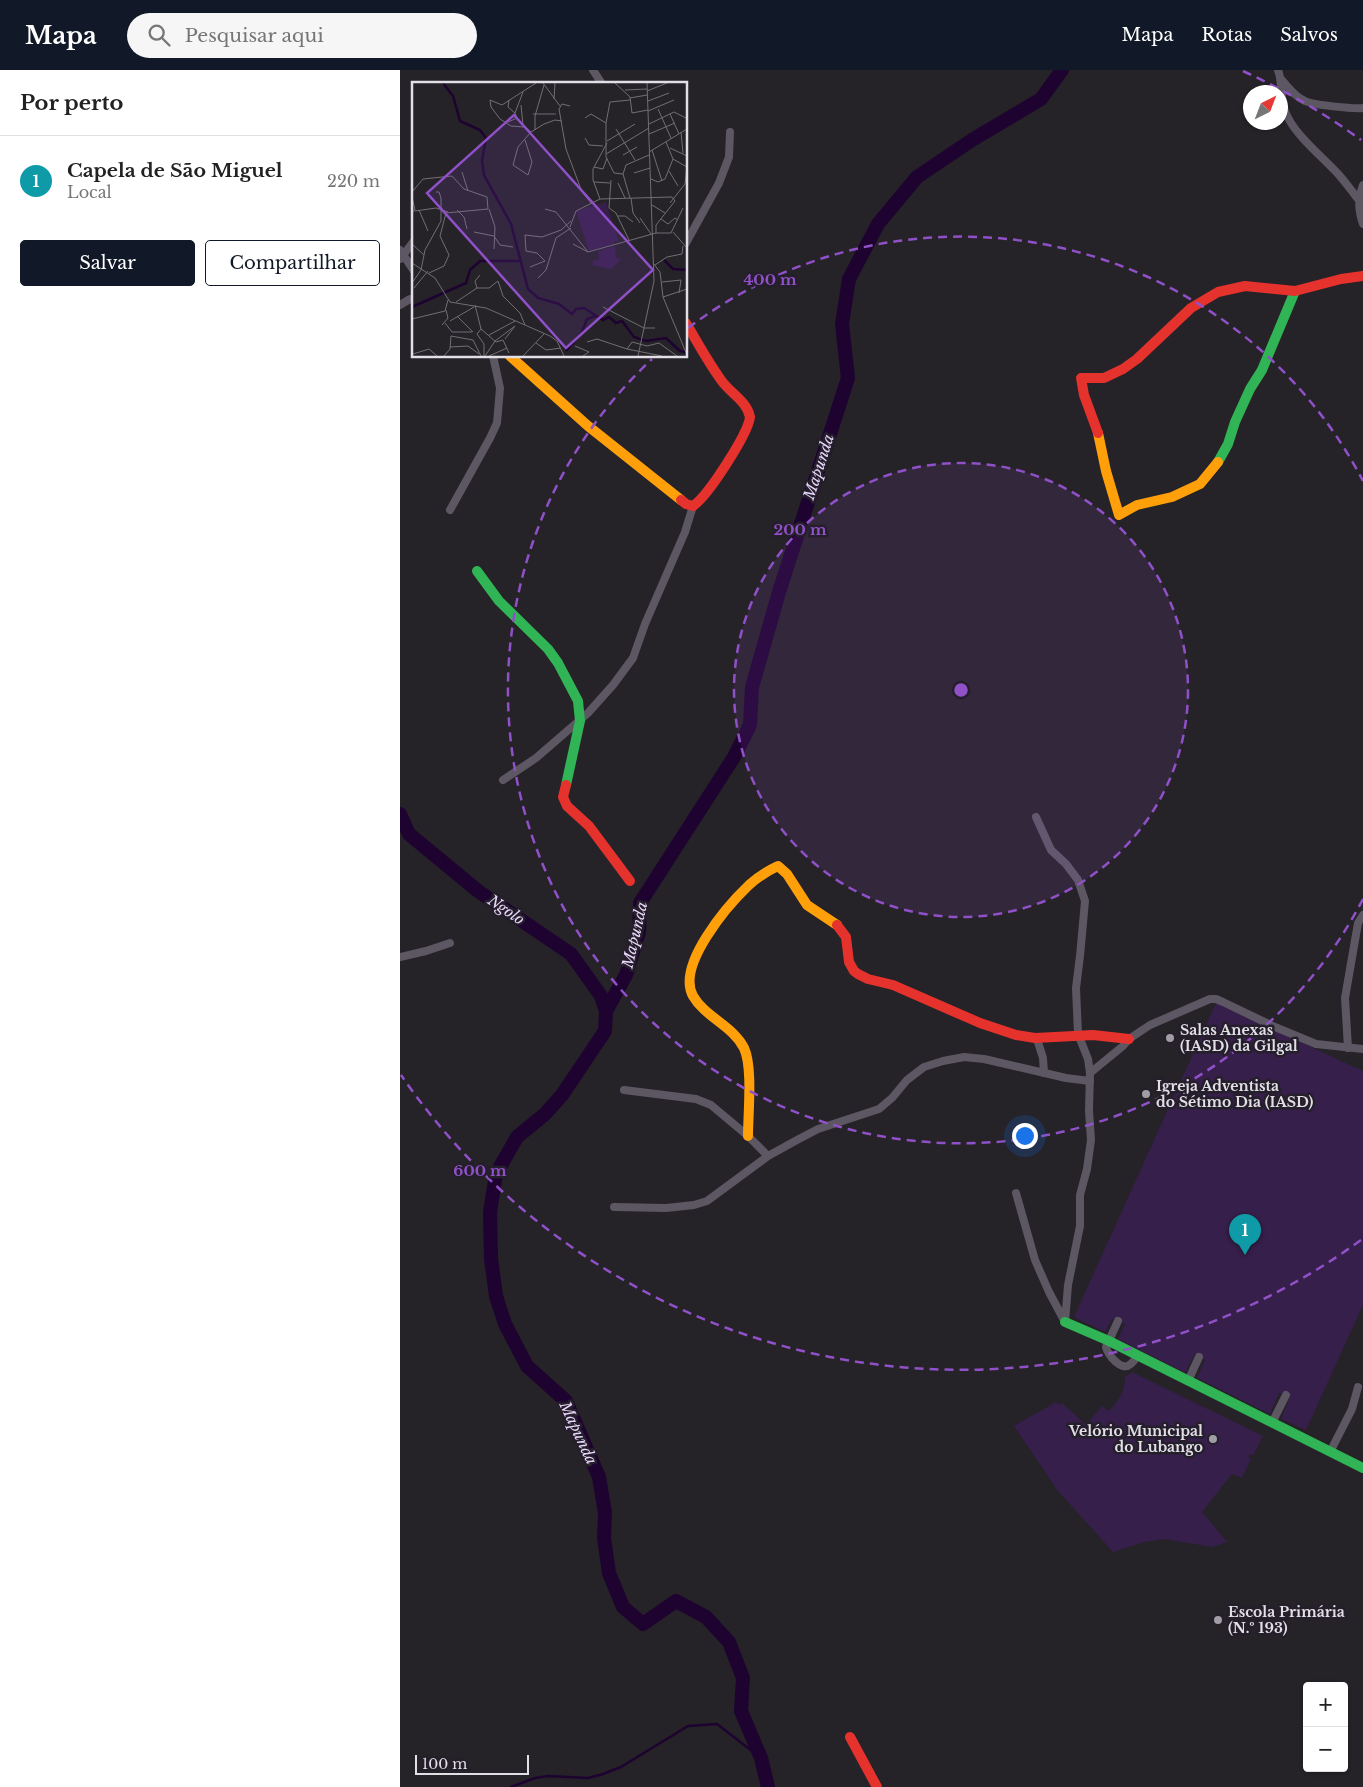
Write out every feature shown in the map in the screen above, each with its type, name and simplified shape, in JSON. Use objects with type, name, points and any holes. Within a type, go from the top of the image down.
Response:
[{"type":"street","points":[[593,70],[601,82]]},
{"type":"street","points":[[1278,70],[1282,79],[1294,94],[1305,101],[1332,106],[1363,108]]},
{"type":"street","points":[[1282,79],[1284,110],[1291,124],[1338,174],[1358,199]]},
{"type":"street","points":[[688,239],[719,183],[729,157],[730,132]]},
{"type":"street","points":[[1363,185],[1358,199],[1359,212],[1363,224]]},
{"type":"street","points":[[412,243],[401,254],[412,268]]},
{"type":"street","points":[[1295,291],[1262,370],[1250,389],[1235,422],[1228,444],[1216,466],[1200,484],[1172,497],[1137,505],[1119,515],[1096,429],[1084,395],[1082,378],[1104,378],[1123,369],[1137,359],[1191,308],[1218,292],[1245,286],[1295,291],[1341,279],[1363,276]]},
{"type":"street","points":[[400,304],[412,299]]},
{"type":"street","points":[[503,780],[536,758],[580,721],[613,685],[633,658],[645,624],[685,532],[693,506],[699,502],[712,484],[747,430],[750,417],[745,405],[727,387],[688,326]]},
{"type":"street","points":[[450,510],[497,423],[500,388],[493,358]]},
{"type":"street","points":[[512,358],[588,426],[686,504],[693,506]]},
{"type":"street","points":[[477,572],[499,601],[548,649],[558,663],[578,701],[580,721],[563,797],[567,806],[589,826],[630,881]]},
{"type":"street","points":[[1036,817],[1051,850],[1066,864],[1078,880],[1084,900],[1076,988],[1078,1034],[1088,1059],[1090,1077],[1089,1111],[1091,1140],[1087,1169],[1080,1195],[1080,1226],[1068,1285],[1065,1322]]},
{"type":"street","points":[[748,1136],[747,1061],[744,1048],[696,1000],[690,988],[689,976],[695,958],[723,914],[735,899],[760,875],[778,866],[795,884],[806,904],[843,930],[848,940],[850,964],[855,972],[864,978],[891,984],[990,1028],[1037,1039],[1078,1034],[1104,1035],[1129,1039]]},
{"type":"street","points":[[1348,1048],[1345,998],[1358,923],[1363,915]]},
{"type":"street","points":[[400,957],[450,943]]},
{"type":"street","points":[[614,1207],[666,1208],[694,1205],[707,1201],[768,1156],[818,1129],[879,1110],[907,1080],[924,1067],[964,1057],[984,1059],[1066,1078],[1090,1077],[1129,1039],[1150,1025],[1204,1002],[1216,999],[1316,1044],[1363,1049]]},
{"type":"street","points":[[1037,1039],[1043,1058],[1044,1073]]},
{"type":"street","points":[[624,1090],[696,1099],[711,1105],[748,1136],[768,1156]]},
{"type":"street","points":[[1016,1193],[1035,1260],[1065,1322],[1109,1341],[1363,1468]]},
{"type":"street","points":[[1118,1321],[1106,1351],[1120,1366],[1128,1366],[1137,1356]]},
{"type":"street","points":[[1188,1381],[1199,1357]]},
{"type":"street","points":[[1330,1452],[1348,1417],[1358,1387]]},
{"type":"street","points":[[1272,1423],[1286,1395]]},
{"type":"street","points":[[850,1737],[877,1787]]},
{"type":"shaded area","points":[[1216,1003],[1363,1071],[1363,1305],[1306,1430],[1281,1419],[1290,1397],[1279,1393],[1270,1414],[1197,1378],[1205,1360],[1194,1355],[1185,1373],[1118,1339],[1125,1324],[1112,1319],[1105,1332],[1074,1317]]},
{"type":"shaded area","points":[[1132,1372],[1263,1436],[1253,1456],[1250,1454],[1248,1457],[1251,1459],[1242,1478],[1232,1474],[1202,1512],[1227,1542],[1212,1547],[1164,1539],[1144,1542],[1113,1552],[1058,1491],[1014,1426],[1056,1402],[1060,1405],[1062,1403],[1086,1425],[1102,1406],[1109,1411],[1113,1407],[1123,1391],[1125,1377]]},
{"type":"waterway","name":"Mapunda","points":[[768,1787],[761,1758],[741,1711],[743,1678],[729,1642],[706,1617],[676,1601],[643,1624],[623,1607],[609,1573],[604,1538],[605,1513],[599,1477],[566,1401],[527,1366],[505,1324],[496,1296],[491,1259],[490,1212],[496,1174],[517,1137],[545,1114],[562,1095],[605,1031],[606,1011],[626,975],[639,932],[640,903],[734,757],[750,725],[752,687],[779,592],[848,378],[842,324],[849,279],[878,224],[917,177],[972,140],[1041,99],[1062,70]]},
{"type":"waterway","name":"Ngolo","points":[[400,814],[409,834],[478,891],[571,954],[601,996],[606,1011]]},
{"type":"waterway","points":[[511,1787],[535,1778],[548,1776],[588,1778],[603,1774],[621,1767],[688,1726],[717,1724],[761,1758]]},
{"type":"traffic: fast","points":[[1218,462],[1228,444],[1235,422],[1250,389],[1262,370],[1295,291]]},
{"type":"traffic: fast","points":[[477,571],[499,601],[548,649],[558,663],[578,701],[580,721],[566,785]]},
{"type":"traffic: fast","points":[[1065,1322],[1109,1341],[1363,1468]]},
{"type":"traffic: slow","points":[[512,358],[588,426],[681,500]]},
{"type":"traffic: slow","points":[[1098,433],[1106,471],[1119,515],[1137,505],[1172,497],[1200,484],[1218,462]]},
{"type":"traffic: slow","points":[[748,1136],[749,1078],[747,1056],[739,1040],[704,1010],[693,996],[690,983],[692,968],[698,953],[707,936],[740,894],[759,877],[778,866],[787,874],[807,905],[837,925]]},
{"type":"traffic: jam","points":[[1098,433],[1084,395],[1081,378],[1104,378],[1123,369],[1137,359],[1191,308],[1218,292],[1245,286],[1295,291],[1341,279],[1363,276]]},
{"type":"traffic: jam","points":[[681,500],[693,506],[700,500],[735,450],[750,417],[745,406],[716,373],[688,326]]},
{"type":"traffic: jam","points":[[566,785],[563,797],[567,806],[589,826],[630,881]]},
{"type":"traffic: jam","points":[[837,925],[846,937],[849,962],[858,974],[868,979],[893,985],[980,1023],[1016,1035],[1035,1038],[1093,1035],[1129,1039]]},
{"type":"traffic: jam","points":[[850,1737],[877,1787]]},
{"type":"place","name":"Salas Anexas (IASD) da Gilgal","points":[[1170,1038]]},
{"type":"place","name":"Igreja Adventista do Sétimo Dia (IASD)","points":[[1146,1094]]},
{"type":"place","name":"Capela de São Miguel","points":[[1245,1255]]},
{"type":"place","name":"Velório Municipal do Lubango","points":[[1213,1439]]},
{"type":"place","name":"Escola Primária (N.º 193)","points":[[1218,1620]]}]
